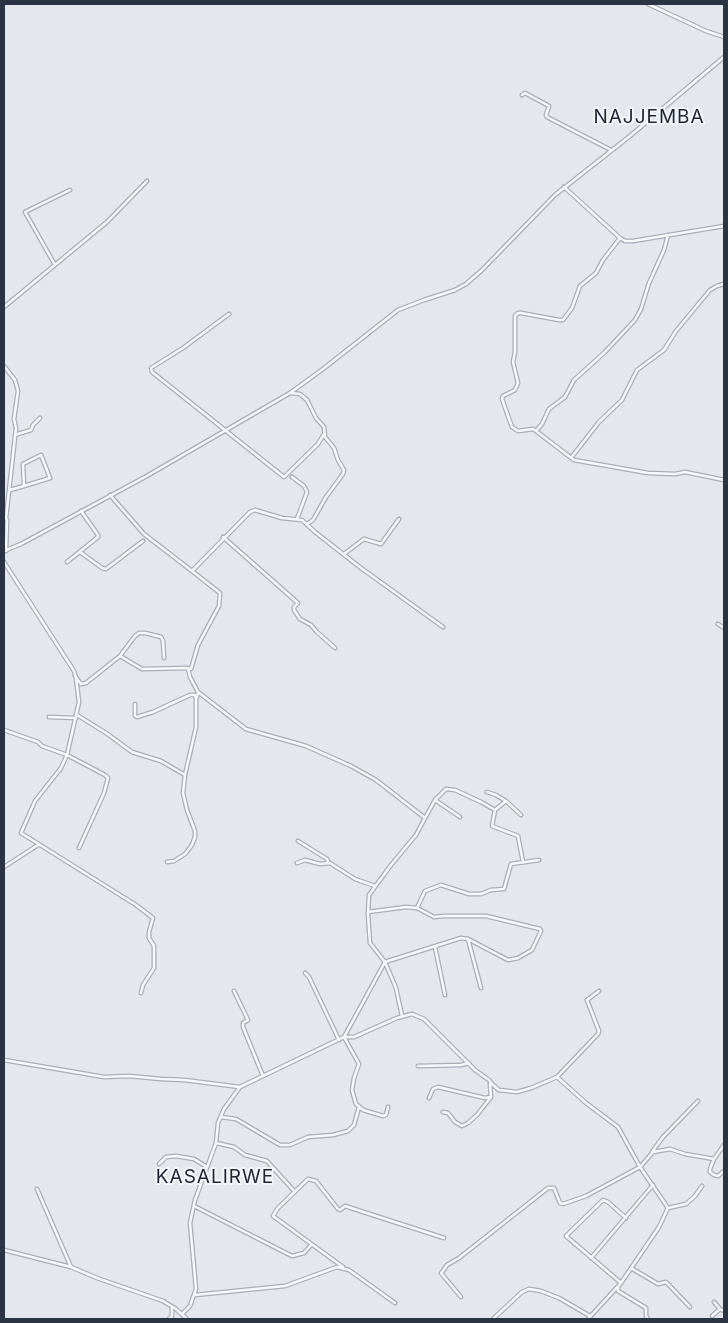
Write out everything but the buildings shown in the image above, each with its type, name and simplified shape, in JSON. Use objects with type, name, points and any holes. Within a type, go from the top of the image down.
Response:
[{"type":"street","points":[[648,4],[706,31],[724,37]]},
{"type":"street","points":[[4,366],[13,376],[18,387],[10,490],[5,517],[5,551],[145,478],[290,393],[395,312],[455,290],[466,284],[564,187],[724,57]]},
{"type":"street","points":[[522,95],[524,93],[549,106],[547,117],[611,150]]},
{"type":"street","points":[[4,307],[107,222],[147,182]]},
{"type":"street","points":[[564,187],[620,238],[632,241],[724,226]]},
{"type":"street","points":[[55,265],[25,212],[70,190]]},
{"type":"street","points":[[536,431],[542,424],[548,409],[565,397],[574,380],[605,352],[635,320],[664,250],[668,235]]},
{"type":"street","points":[[620,238],[603,260],[596,273],[580,286],[572,308],[563,320],[521,313],[515,316],[514,362],[518,383],[515,390],[502,398],[512,427],[518,431],[533,429],[571,458],[595,465],[612,466],[648,473],[671,474],[684,472],[724,480]]},
{"type":"street","points":[[571,458],[599,422],[622,400],[637,370],[664,350],[676,331],[710,290],[724,284]]},
{"type":"street","points":[[229,314],[183,348],[151,368],[151,370],[284,478],[318,444],[324,434],[324,428],[316,418],[307,400],[300,394],[290,393]]},
{"type":"street","points":[[15,435],[31,430],[40,418]]},
{"type":"street","points":[[307,524],[313,520],[344,472],[334,448],[324,434]]},
{"type":"street","points":[[10,490],[24,486],[50,478],[41,455],[23,464],[24,486]]},
{"type":"street","points":[[292,477],[304,486],[307,492],[297,518]]},
{"type":"street","points":[[110,495],[144,534],[220,593],[219,606],[198,644],[191,668],[189,669],[190,677],[198,692],[246,728],[306,746],[366,774],[424,818]]},
{"type":"street","points":[[192,571],[253,510],[282,518],[297,518],[388,588],[443,627]]},
{"type":"street","points":[[67,562],[96,539],[98,535],[81,511]]},
{"type":"street","points":[[344,554],[364,538],[376,544],[383,543],[399,519]]},
{"type":"street","points":[[224,537],[298,603],[294,610],[300,619],[311,625],[335,648]]},
{"type":"street","points":[[80,552],[106,569],[143,541]]},
{"type":"street","points":[[4,562],[81,684],[86,683],[120,656],[139,633],[161,637],[164,641],[164,658]]},
{"type":"street","points":[[718,624],[724,628]]},
{"type":"street","points":[[120,656],[142,669],[181,667],[189,669]]},
{"type":"street","points":[[75,676],[79,702],[67,755],[61,768],[35,801],[21,831],[22,835],[136,905],[153,918],[149,938],[154,946],[154,968],[143,985],[141,993]]},
{"type":"street","points":[[166,862],[174,861],[185,854],[195,837],[195,831],[183,793],[185,775],[196,727],[196,700],[198,692]]},
{"type":"street","points":[[135,704],[135,716],[137,717],[153,712],[190,695],[195,695],[196,700]]},
{"type":"street","points":[[49,717],[77,717],[106,733],[132,752],[146,758],[161,761],[185,775]]},
{"type":"street","points":[[4,730],[36,741],[43,746],[67,755],[105,775],[109,780],[79,848]]},
{"type":"street","points":[[402,1016],[396,988],[385,962],[370,943],[369,895],[416,835],[435,800],[446,789],[451,789],[495,810]]},
{"type":"street","points":[[487,792],[506,801],[521,815]]},
{"type":"street","points":[[435,800],[460,817]]},
{"type":"street","points":[[506,801],[495,810],[492,826],[518,836],[524,862]]},
{"type":"street","points":[[298,841],[327,859],[327,863]]},
{"type":"street","points":[[4,867],[38,845]]},
{"type":"street","points":[[298,863],[305,860],[320,864],[330,863],[341,868],[355,879],[375,886]]},
{"type":"street","points":[[417,908],[425,891],[441,885],[469,894],[481,894],[491,890],[504,889],[511,864],[539,860]]},
{"type":"street","points":[[344,1037],[385,962],[461,938],[468,939],[508,960],[518,958],[532,950],[541,931],[540,929],[486,916],[434,917],[417,908],[406,907],[368,912]]},
{"type":"street","points":[[468,939],[482,988]]},
{"type":"street","points":[[435,947],[445,996]]},
{"type":"street","points":[[305,973],[339,1040]]},
{"type":"street","points":[[234,991],[248,1020],[243,1024],[243,1028],[263,1076]]},
{"type":"street","points":[[182,1314],[190,1306],[196,1294],[190,1223],[194,1206],[216,1143],[221,1117],[240,1087],[344,1037],[354,1036],[402,1016],[412,1014],[424,1019],[499,1090],[517,1092],[538,1086],[557,1077],[598,1034],[599,1031],[587,1000],[599,991]]},
{"type":"street","points":[[344,1037],[359,1064],[352,1090],[356,1104],[363,1110],[383,1116],[386,1115],[388,1107]]},
{"type":"street","points":[[4,1060],[104,1077],[129,1076],[161,1080],[187,1080],[240,1087]]},
{"type":"street","points":[[418,1066],[461,1065],[469,1063]]},
{"type":"street","points":[[557,1077],[586,1103],[618,1127],[640,1167],[668,1208]]},
{"type":"street","points":[[443,1112],[448,1113],[455,1122],[462,1126],[477,1115],[491,1097],[489,1080]]},
{"type":"street","points":[[429,1098],[433,1089],[438,1087],[485,1098],[491,1097]]},
{"type":"street","points":[[461,1298],[441,1273],[447,1266],[548,1188],[554,1188],[560,1203],[563,1204],[586,1196],[640,1167],[663,1137],[698,1101]]},
{"type":"street","points":[[221,1117],[236,1120],[280,1145],[290,1145],[308,1137],[333,1135],[348,1131],[354,1125],[359,1107]]},
{"type":"street","points":[[216,1143],[234,1147],[245,1155],[267,1161],[295,1192]]},
{"type":"street","points":[[724,1145],[714,1159],[710,1172],[718,1176],[724,1172]]},
{"type":"street","points":[[651,1153],[670,1149],[714,1159]]},
{"type":"street","points":[[159,1164],[166,1157],[176,1156],[194,1159],[207,1167]]},
{"type":"street","points":[[395,1303],[273,1216],[278,1208],[308,1179],[312,1179],[316,1181],[338,1210],[345,1206],[444,1238]]},
{"type":"street","points":[[591,1258],[653,1185]]},
{"type":"street","points":[[668,1208],[686,1204],[702,1186]]},
{"type":"street","points":[[37,1189],[71,1266]]},
{"type":"street","points":[[621,1283],[567,1238],[567,1234],[603,1200],[608,1202],[626,1218]]},
{"type":"street","points":[[194,1206],[292,1256],[304,1254],[312,1245]]},
{"type":"street","points":[[492,1319],[522,1292],[529,1289],[560,1298],[589,1318],[618,1288],[659,1228],[668,1208]]},
{"type":"street","points":[[4,1250],[71,1266],[97,1278],[163,1301],[187,1319]]},
{"type":"street","points":[[196,1294],[278,1287],[291,1284],[337,1266],[343,1267]]},
{"type":"street","points":[[631,1268],[658,1284],[666,1282],[690,1307]]},
{"type":"street","points":[[618,1288],[618,1291],[646,1308],[648,1319]]},
{"type":"street","points":[[714,1302],[724,1311]]},
{"type":"street","points":[[169,1319],[172,1316],[172,1307]]},
{"type":"street","points":[[712,1316],[720,1309]]},
{"type":"district","name":"NAJJEMBA","points":[[649,117]]},
{"type":"district","name":"KASALIRWE","points":[[215,1177]]}]
